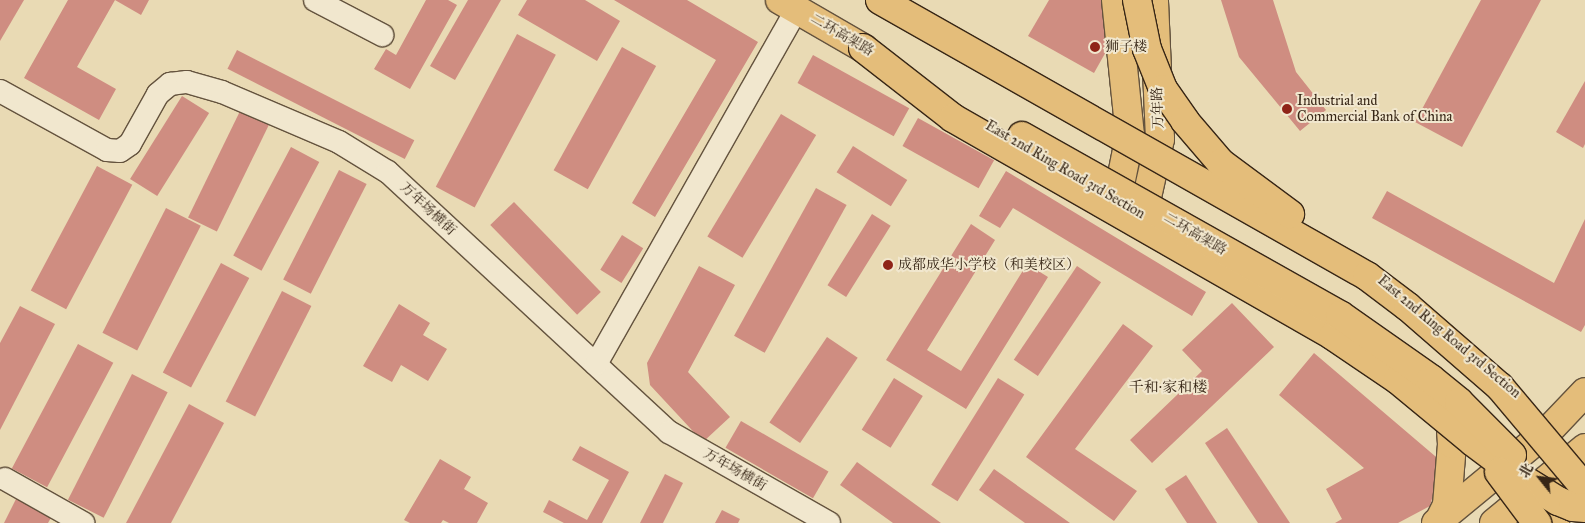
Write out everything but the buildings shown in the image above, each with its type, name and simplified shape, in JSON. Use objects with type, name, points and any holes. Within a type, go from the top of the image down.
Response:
[{"type":"main road","name":"East 2nd Ring Road 3rd Section","points":[[770,0],[787,7],[1143,215],[1345,327],[1433,388],[1534,491],[1555,523]]},
{"type":"main road","points":[[880,0],[1367,276]]},
{"type":"main road","name":"East 2nd Ring Road 3rd Section","points":[[892,0],[1390,282],[1515,391],[1549,430],[1578,454],[1585,487]]},
{"type":"main road","points":[[907,0],[952,34]]},
{"type":"main road","name":"万年路","points":[[1116,0],[1130,135],[1118,200]]},
{"type":"main road","points":[[1137,0],[1147,49],[1163,89],[1185,122],[1221,164],[1311,229],[1367,276],[1408,307],[1500,386],[1585,487]]},
{"type":"main road","name":"万年路","points":[[1143,215],[1159,151],[1154,0]]},
{"type":"main road","name":"二环高架路","points":[[787,7],[1340,315],[1373,336],[1408,360],[1459,402],[1504,445],[1566,523]]},
{"type":"main road","points":[[863,48],[953,118],[1333,336],[1398,380],[1473,442],[1521,478],[1558,501],[1573,507],[1585,508]]},
{"type":"main road","points":[[1433,388],[1450,417],[1452,444],[1447,505],[1437,522]]},
{"type":"main road","points":[[1437,522],[1549,430],[1585,392]]},
{"type":"main road","points":[[1473,442],[1512,487],[1537,523]]},
{"type":"main road","points":[[1494,523],[1578,454]]},
{"type":"street","points":[[315,0],[382,35]]},
{"type":"street","points":[[596,364],[787,7]]},
{"type":"street","name":"万年场横街","points":[[0,92],[107,150],[120,151],[130,144],[158,94],[170,84],[187,82],[222,92],[339,142],[388,172],[669,432],[829,523]]},
{"type":"street","points":[[5,479],[83,523]]},
{"type":"place","name":"狮子楼","points":[[1095,47]]},
{"type":"place","name":"Industrial and Commercial Bank of China","points":[[1287,109]]},
{"type":"place","name":"成都成华小学校（和美校区）","points":[[888,265]]},
{"type":"district","name":"千和·家和楼","points":[[1168,388]]}]
